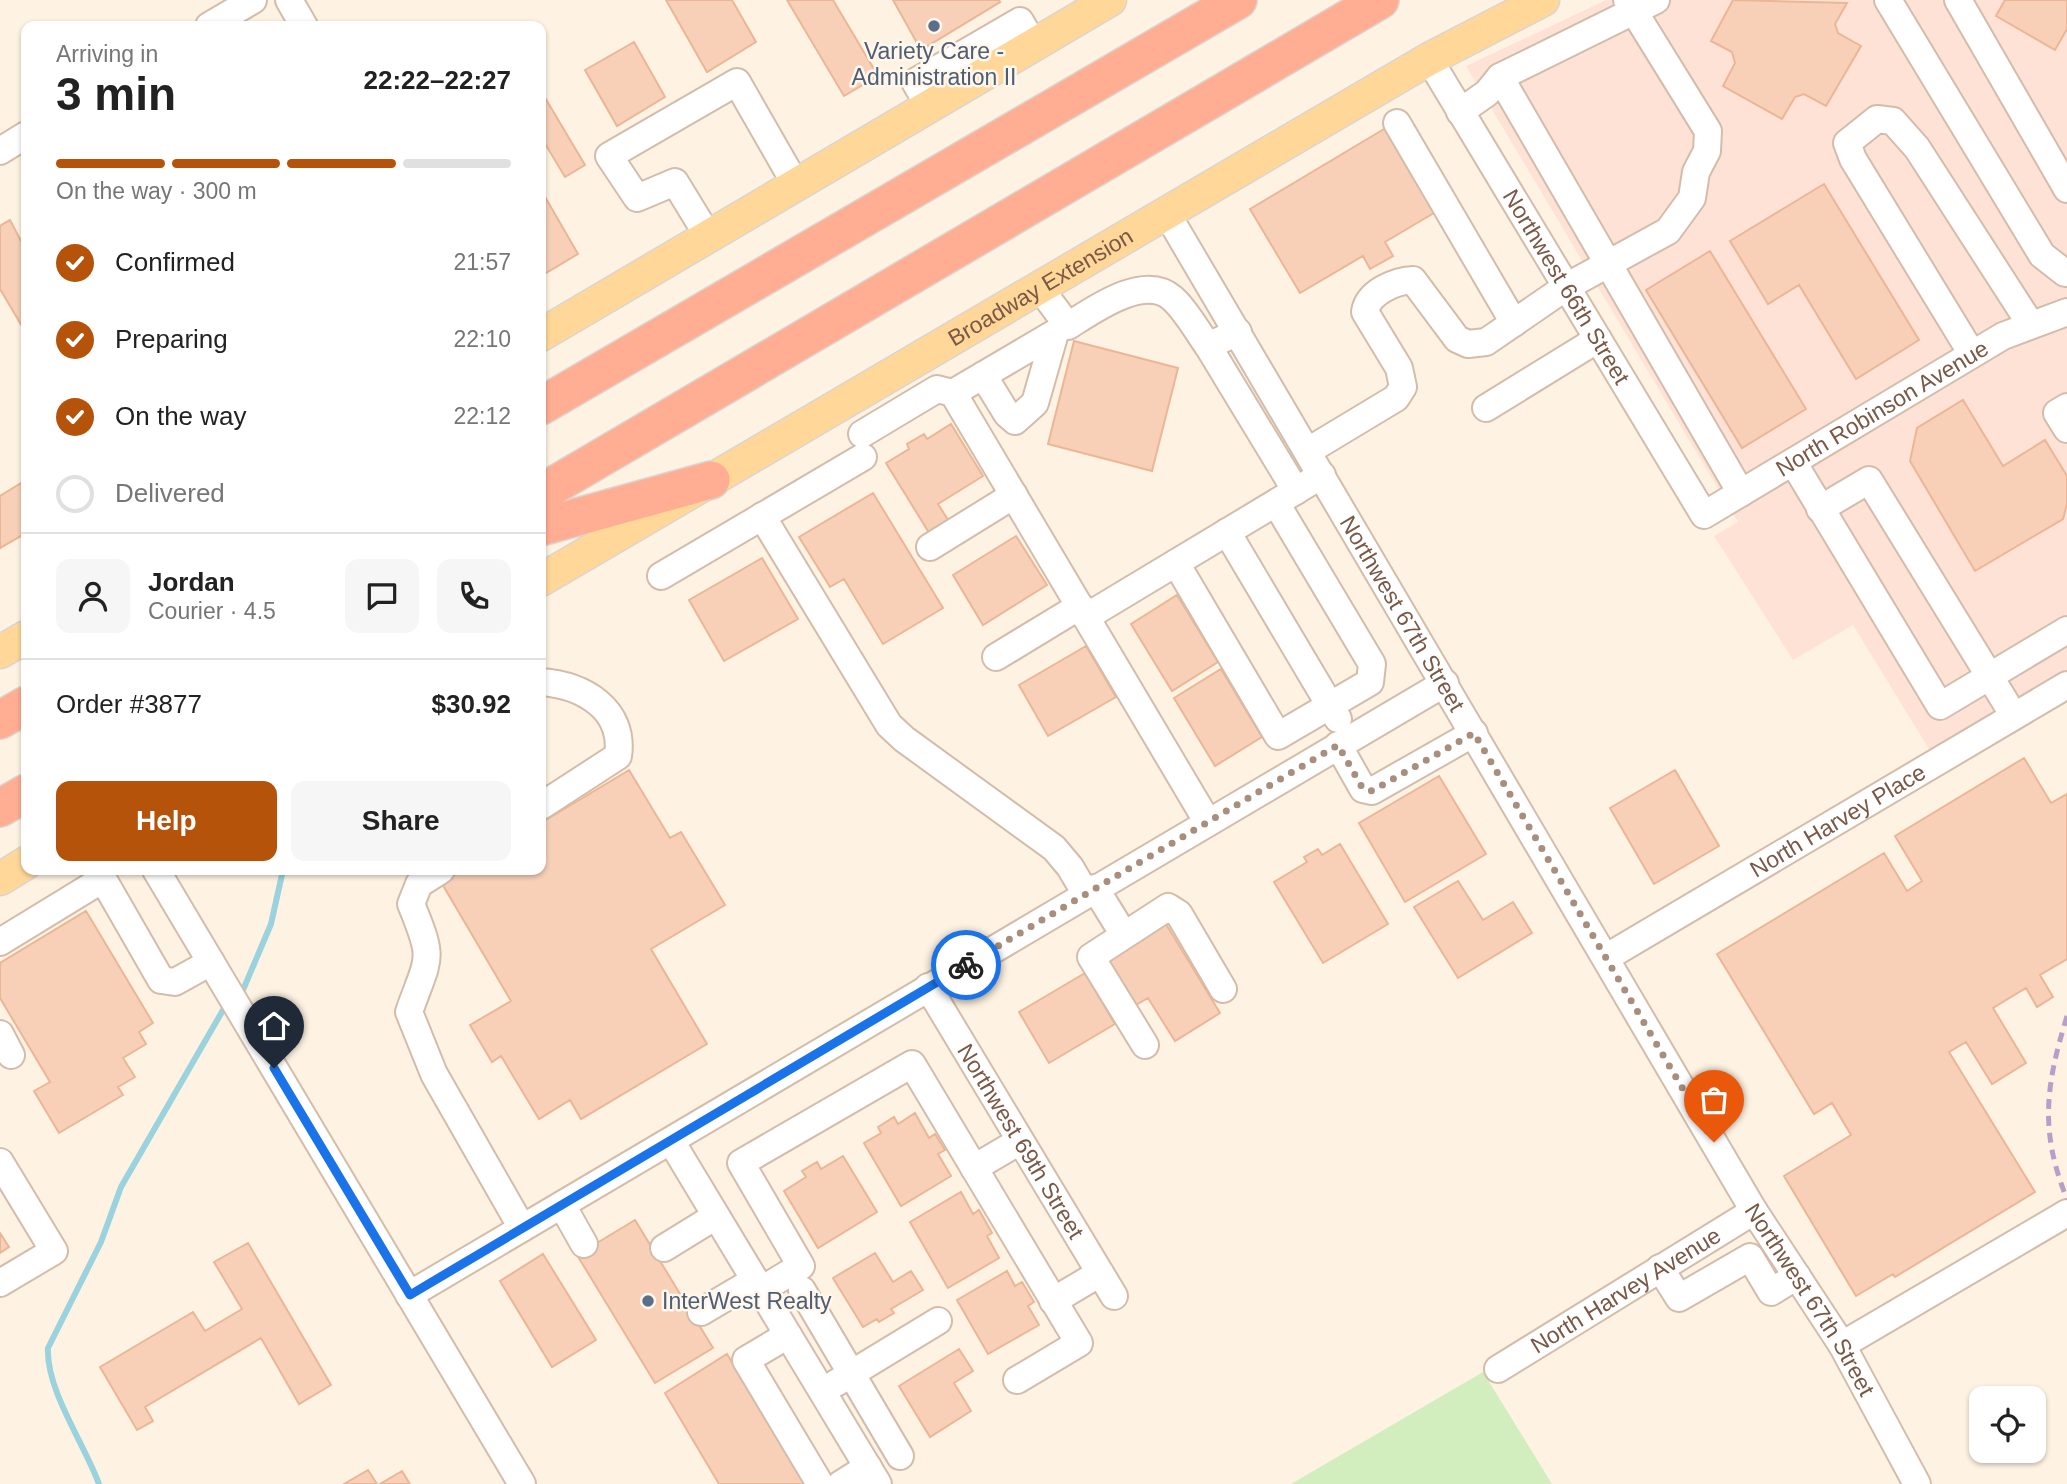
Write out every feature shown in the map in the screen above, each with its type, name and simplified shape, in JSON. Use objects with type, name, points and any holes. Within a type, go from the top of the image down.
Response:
[{"type":"highway","points":[[546,403],[1238,0]]},
{"type":"highway","points":[[546,490],[1380,0]]},
{"type":"highway","points":[[546,526],[711,480]]},
{"type":"highway","points":[[0,720],[21,708]]},
{"type":"highway","points":[[0,808],[21,796]]},
{"type":"main road","points":[[546,332],[1110,0]]},
{"type":"main road","name":"Broadway Extension","points":[[546,577],[1166,212],[1429,60],[1543,0]]},
{"type":"main road","points":[[0,878],[21,866]]},
{"type":"street","points":[[217,21],[253,0]]},
{"type":"street","points":[[289,0],[301,21]]},
{"type":"street","points":[[1460,112],[1487,93],[1500,77],[1629,6],[1656,0]]},
{"type":"street","points":[[1888,0],[2042,255],[2066,280]]},
{"type":"street","points":[[1958,0],[2067,189]]},
{"type":"street","points":[[1308,451],[1396,398],[1403,387],[1399,368],[1365,312],[1366,302],[1375,293],[1413,280],[1457,339],[1468,344],[1486,342],[1566,287],[1668,231],[1692,198],[1696,172],[1707,151],[1708,131],[1629,6]]},
{"type":"street","name":"Northwest 66th Street","points":[[1429,60],[1704,515]]},
{"type":"street","points":[[1500,77],[1741,493]]},
{"type":"street","points":[[708,236],[675,182],[637,198],[609,156],[737,82],[796,185]]},
{"type":"street","points":[[1972,354],[1853,159],[1847,142],[1877,119],[1892,121],[1917,148],[2031,325]]},
{"type":"street","points":[[1397,123],[1514,323]]},
{"type":"street","points":[[0,150],[21,138]]},
{"type":"street","name":"Northwest 67th Street","points":[[1166,212],[1607,957],[1754,1211],[1842,1345],[1917,1484]]},
{"type":"street","points":[[983,376],[1007,414],[1016,421],[1035,403],[1061,329],[1040,287]]},
{"type":"street","points":[[661,576],[762,516],[937,389],[953,393],[1119,295],[1152,290],[1171,296],[1208,346],[1372,664],[1370,682],[1278,736],[1176,563]]},
{"type":"street","name":"North Robinson Avenue","points":[[1704,515],[2003,336],[2067,312]]},
{"type":"street","points":[[1208,346],[1238,332]]},
{"type":"street","points":[[1486,408],[1598,339]]},
{"type":"street","points":[[953,393],[1207,821]]},
{"type":"street","points":[[2067,407],[2057,413],[2067,429]]},
{"type":"street","points":[[1793,462],[1940,706],[2067,630]]},
{"type":"street","points":[[996,657],[1176,563],[1322,475]]},
{"type":"street","points":[[1820,509],[1869,480],[2014,716]]},
{"type":"street","points":[[930,547],[1014,495]]},
{"type":"street","points":[[762,516],[889,725],[904,739],[1054,848],[1124,935]]},
{"type":"street","points":[[1227,532],[1330,705],[1363,789],[1372,791],[1474,733]]},
{"type":"street","points":[[546,682],[555,683],[590,697],[613,715],[620,740],[618,756],[546,803]]},
{"type":"street","points":[[410,1295],[1207,821],[1445,683]]},
{"type":"street","name":"North Harvey Place","points":[[1607,957],[2067,685]]},
{"type":"street","points":[[0,942],[99,875]]},
{"type":"street","points":[[101,875],[161,980],[175,982],[211,962]]},
{"type":"street","points":[[159,875],[522,1484]]},
{"type":"street","points":[[433,875],[419,884],[411,904],[428,943],[428,966],[409,1012],[434,1074],[522,1228]]},
{"type":"street","points":[[1145,1045],[1091,957],[1168,907],[1179,914],[1223,989]]},
{"type":"street","name":"Northwest 69th Street","points":[[928,987],[1114,1296]]},
{"type":"street","points":[[701,1312],[801,1266],[741,1163],[912,1064],[1079,1343],[1017,1380]]},
{"type":"street","points":[[974,1168],[1020,1140]]},
{"type":"street","points":[[671,1141],[873,1476],[841,1484]]},
{"type":"street","points":[[0,1162],[54,1251],[0,1283]]},
{"type":"street","points":[[562,1205],[584,1244]]},
{"type":"street","name":"North Harvey Avenue","points":[[1498,1368],[1754,1211]]},
{"type":"street","points":[[1842,1345],[2067,1213]]},
{"type":"street","points":[[664,1248],[716,1216]]},
{"type":"street","points":[[1660,1268],[1679,1298],[1750,1257],[1771,1292],[1797,1276]]},
{"type":"street","points":[[1053,1301],[1100,1273]]},
{"type":"street","points":[[802,1290],[900,1456]]},
{"type":"street","points":[[822,1391],[939,1321]]},
{"type":"street","points":[[788,1335],[746,1360],[820,1484]]},
{"type":"shaded area","points":[[1606,0],[2067,0],[2067,674],[1932,754],[1853,625],[1793,660],[1714,536],[1738,522],[1466,66]]},
{"type":"green space","points":[[1483,1372],[1552,1484],[1291,1484]]},
{"type":"building","points":[[666,0],[732,0],[756,42],[707,72]]},
{"type":"building","points":[[787,0],[833,0],[878,76],[844,96]]},
{"type":"building","name":"Variety Care - Administration II","points":[[893,0],[999,0],[1000,2],[921,50]]},
{"type":"building","points":[[1733,0],[1847,3],[1835,24],[1838,33],[1861,46],[1826,106],[1804,94],[1795,97],[1782,119],[1723,86],[1735,63],[1732,52],[1711,41]]},
{"type":"building","points":[[2005,0],[2067,0],[2067,29],[2055,50],[1996,16]]},
{"type":"building","points":[[634,42],[665,97],[617,126],[585,70]]},
{"type":"building","points":[[546,99],[585,165],[565,177],[546,145]]},
{"type":"building","points":[[1389,126],[1439,210],[1385,242],[1393,256],[1370,269],[1363,256],[1300,293],[1250,209]]},
{"type":"building","points":[[1824,184],[1919,340],[1856,379],[1799,285],[1768,304],[1730,241]]},
{"type":"building","points":[[546,199],[578,254],[546,273]]},
{"type":"building","points":[[10,220],[21,241],[21,325],[0,289],[0,226]]},
{"type":"building","points":[[1710,251],[1806,409],[1742,448],[1646,290]]},
{"type":"building","points":[[1074,341],[1178,368],[1152,471],[1048,444]]},
{"type":"building","points":[[1963,400],[2003,466],[2045,440],[2067,476],[2067,504],[2063,519],[1975,571],[1910,461],[1917,428]]},
{"type":"building","points":[[951,424],[983,476],[938,504],[950,523],[931,536],[886,463],[909,449],[907,444],[924,434],[927,439]]},
{"type":"building","points":[[21,483],[21,536],[0,548],[0,496]]},
{"type":"building","points":[[873,493],[943,608],[883,644],[844,579],[830,587],[799,537]]},
{"type":"building","points":[[1016,536],[1047,585],[983,625],[953,575]]},
{"type":"building","points":[[762,558],[798,619],[724,661],[689,600]]},
{"type":"building","points":[[1177,595],[1218,662],[1172,691],[1131,624]]},
{"type":"building","points":[[1086,646],[1116,697],[1048,736],[1019,685]]},
{"type":"building","points":[[1221,669],[1262,737],[1215,766],[1174,698]]},
{"type":"building","points":[[2024,758],[2051,803],[2067,794],[2067,959],[2040,975],[2053,997],[2037,1007],[2026,988],[1993,1008],[2026,1063],[1992,1084],[1966,1042],[1949,1052],[2035,1192],[1895,1277],[1893,1274],[1856,1296],[1784,1176],[1851,1135],[1832,1103],[1814,1114],[1717,954],[1884,853],[1907,891],[1922,881],[1895,836]]},
{"type":"building","points":[[629,770],[670,838],[681,832],[725,905],[651,949],[707,1044],[581,1119],[570,1100],[539,1119],[501,1056],[492,1062],[470,1025],[511,1001],[441,882],[453,875],[546,875],[546,820]]},
{"type":"building","points":[[1675,770],[1719,846],[1654,884],[1610,808]]},
{"type":"building","points":[[1439,776],[1486,854],[1405,902],[1359,823]]},
{"type":"building","points":[[1340,844],[1388,924],[1323,963],[1274,882],[1307,862],[1304,857],[1318,849],[1322,855]]},
{"type":"building","points":[[1458,881],[1483,920],[1513,902],[1532,933],[1458,978],[1414,907]]},
{"type":"building","points":[[86,911],[153,1023],[139,1032],[146,1044],[123,1058],[135,1077],[118,1087],[123,1095],[59,1133],[34,1091],[50,1082],[0,998],[0,963]]},
{"type":"building","points":[[1166,924],[1220,1013],[1175,1041],[1148,998],[1129,1009],[1101,964]]},
{"type":"building","points":[[1085,973],[1115,1024],[1049,1063],[1019,1012]]},
{"type":"building","points":[[915,1113],[929,1138],[935,1134],[945,1150],[938,1154],[951,1176],[901,1206],[864,1143],[881,1133],[878,1127],[894,1117],[898,1124]]},
{"type":"building","points":[[843,1156],[877,1212],[818,1248],[784,1191],[806,1177],[802,1171],[817,1162],[821,1169]]},
{"type":"building","points":[[961,1192],[973,1214],[979,1210],[992,1233],[987,1236],[999,1258],[948,1288],[910,1222]]},
{"type":"building","points":[[635,1220],[713,1348],[655,1383],[577,1255]]},
{"type":"building","points":[[0,1233],[9,1247],[0,1253]]},
{"type":"building","points":[[248,1243],[331,1385],[299,1404],[261,1338],[145,1407],[153,1421],[137,1430],[100,1367],[193,1312],[205,1331],[242,1309],[214,1262]]},
{"type":"building","points":[[875,1253],[893,1282],[911,1271],[923,1290],[891,1309],[894,1313],[863,1327],[833,1278]]},
{"type":"building","points":[[543,1254],[596,1340],[552,1367],[500,1281]]},
{"type":"building","points":[[1007,1271],[1015,1286],[1022,1282],[1034,1302],[1028,1306],[1039,1325],[988,1354],[957,1300]]},
{"type":"building","points":[[959,1349],[973,1371],[954,1383],[971,1411],[930,1437],[899,1386]]},
{"type":"building","points":[[727,1354],[805,1484],[719,1484],[665,1393]]},
{"type":"building","points":[[368,1470],[377,1484],[344,1484]]},
{"type":"building","points":[[402,1471],[410,1484],[380,1484]]},
{"type":"waterway","points":[[243,990],[271,924],[282,875]]},
{"type":"waterway","points":[[99,1484],[59,1399],[49,1364],[48,1348],[101,1242],[121,1187],[223,1010]]},
{"type":"railway","points":[[2067,1016],[2054,1064],[2049,1107],[2052,1151],[2067,1199]]},
{"type":"way so far","points":[[966,965],[1338,745],[1363,789],[1372,791],[1474,733],[1714,1142]]},
{"type":"place","name":"Variety Care - Administration II","points":[[934,26]]},
{"type":"place","name":"InterWest Realty","points":[[648,1301]]},
{"type":"route","points":[[274,1068],[410,1295],[966,965]]}]
